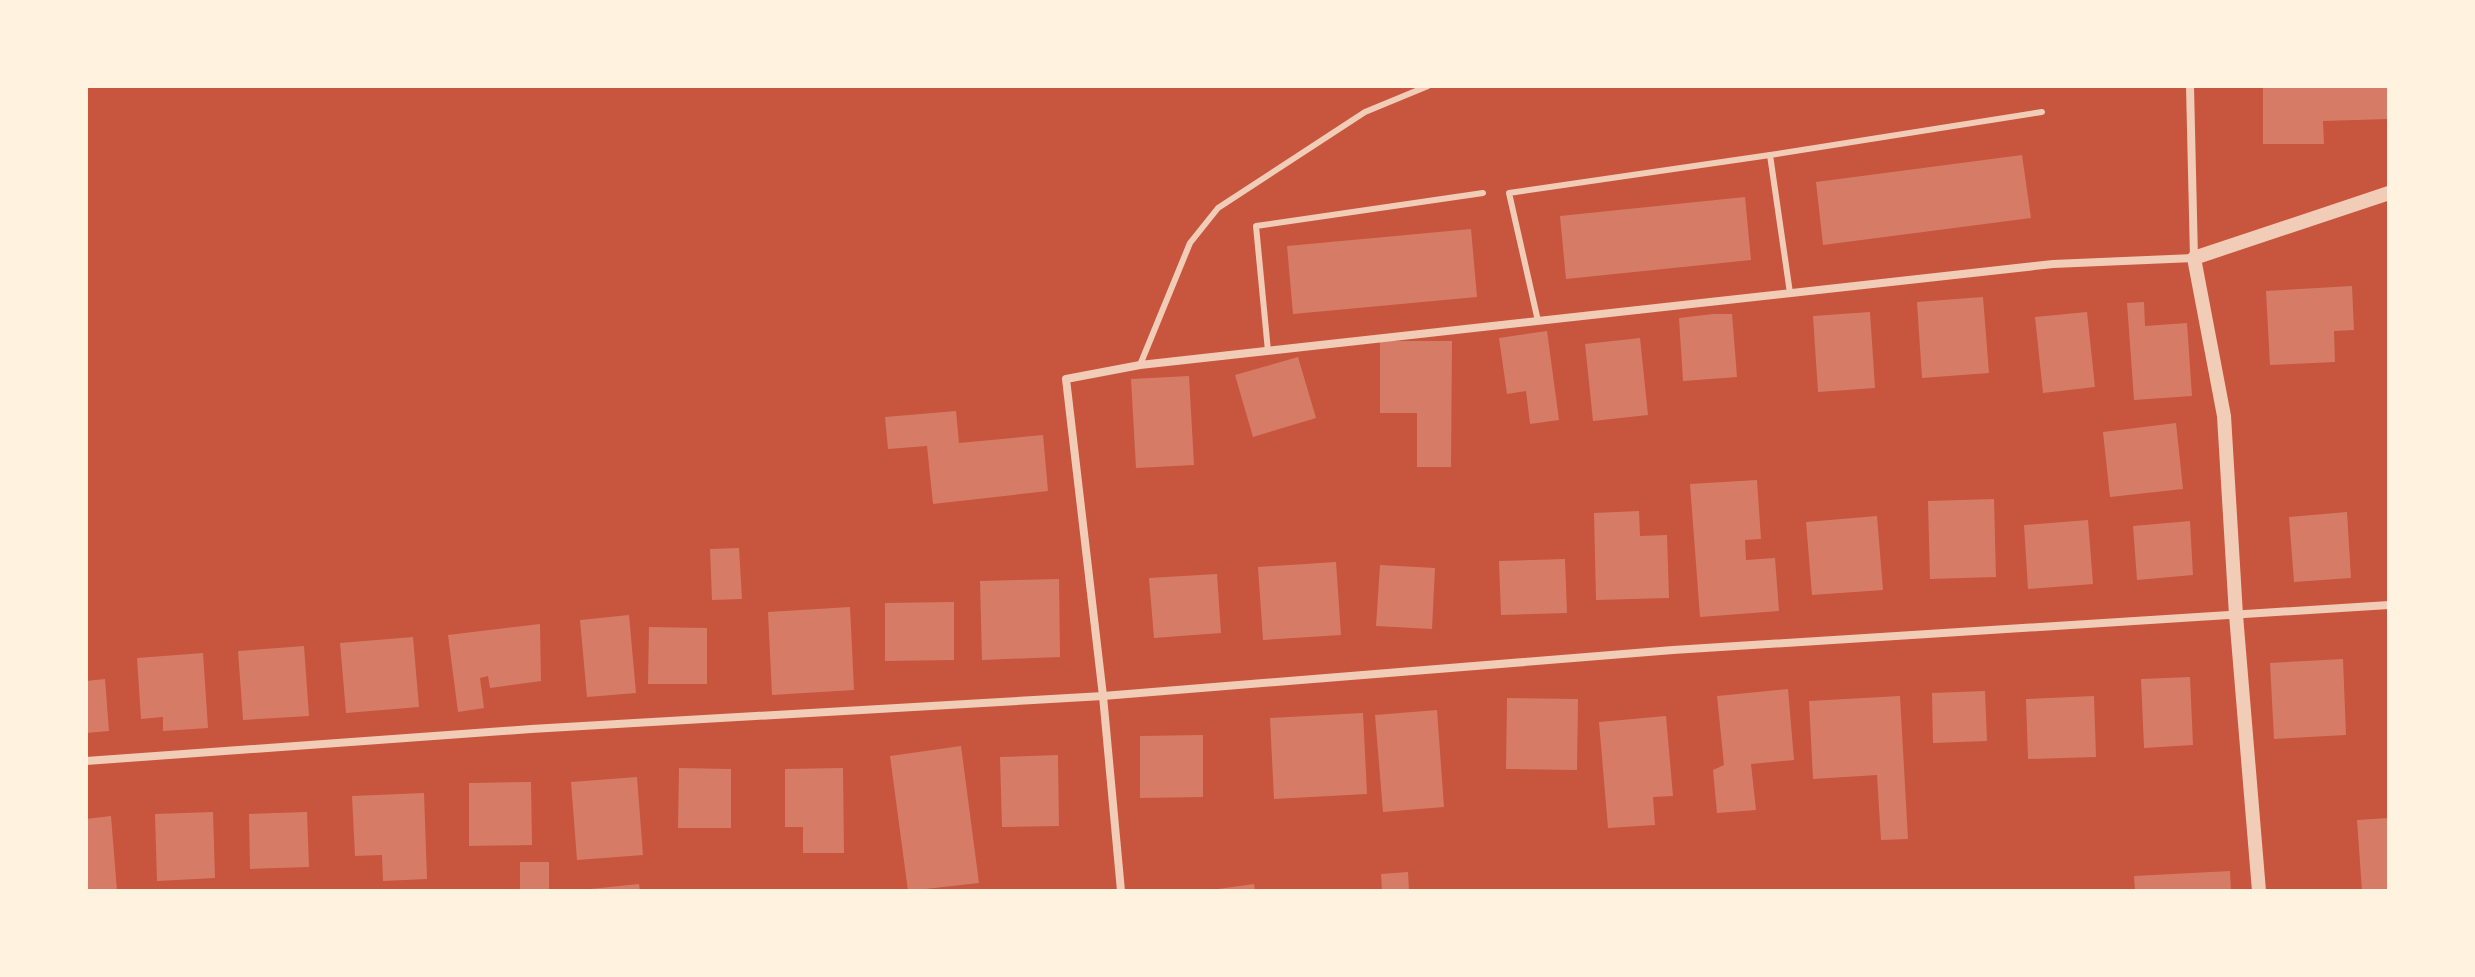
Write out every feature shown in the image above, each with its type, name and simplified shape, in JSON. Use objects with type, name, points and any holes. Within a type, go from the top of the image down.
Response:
[{"type":"street","points":[[2190,86],[2194,258],[2224,416],[2236,615],[2259,891]]},
{"type":"street","points":[[1121,891],[1103,696],[1066,379],[1140,365],[2053,264],[2194,258],[2389,193]]},
{"type":"street","points":[[86,761],[531,729],[1103,696],[1673,650],[2389,605]]},
{"type":"lane","points":[[1140,365],[1190,243],[1218,208],[1365,112],[1428,86]]},
{"type":"lane","points":[[1538,321],[1509,193],[2042,112]]},
{"type":"lane","points":[[1770,155],[1790,293]]},
{"type":"lane","points":[[1268,351],[1256,226],[1483,193]]},
{"type":"building","points":[[2263,86],[2389,86],[2389,119],[2323,121],[2324,144],[2263,144]]},
{"type":"building","points":[[2022,155],[2031,218],[1823,245],[1816,182]]},
{"type":"building","points":[[1745,197],[1751,260],[1566,279],[1560,216]]},
{"type":"building","points":[[1471,229],[1477,297],[1293,314],[1287,246]]},
{"type":"building","points":[[2352,286],[2354,330],[2334,331],[2335,362],[2270,365],[2266,291]]},
{"type":"building","points":[[1983,297],[1989,373],[1922,378],[1917,302]]},
{"type":"building","points":[[2144,302],[2145,326],[2187,323],[2192,396],[2134,400],[2127,303]]},
{"type":"building","points":[[1870,312],[1875,388],[1818,392],[1813,316]]},
{"type":"building","points":[[2087,312],[2095,387],[2043,393],[2035,317]]},
{"type":"building","points":[[1732,314],[1737,377],[1683,381],[1679,318]]},
{"type":"building","points":[[1547,331],[1559,420],[1530,424],[1526,391],[1507,394],[1499,338]]},
{"type":"building","points":[[1640,338],[1648,415],[1593,421],[1585,344]]},
{"type":"building","points":[[1380,341],[1452,341],[1451,467],[1417,467],[1417,413],[1380,413]]},
{"type":"building","points":[[1298,357],[1316,418],[1253,437],[1235,375]]},
{"type":"building","points":[[1189,376],[1194,465],[1136,468],[1131,379]]},
{"type":"building","points":[[956,411],[959,443],[1043,435],[1048,491],[933,504],[927,446],[888,449],[885,417]]},
{"type":"building","points":[[2176,423],[2183,489],[2110,497],[2103,432]]},
{"type":"building","points":[[1757,480],[1761,539],[1745,540],[1746,560],[1775,558],[1779,611],[1700,617],[1690,484]]},
{"type":"building","points":[[1994,499],[1996,577],[1930,579],[1928,501]]},
{"type":"building","points":[[1639,511],[1640,536],[1667,535],[1669,598],[1596,600],[1594,513]]},
{"type":"building","points":[[2347,512],[2351,578],[2294,582],[2289,517]]},
{"type":"building","points":[[1877,516],[1883,590],[1812,595],[1806,522]]},
{"type":"building","points":[[2088,520],[2093,584],[2028,589],[2024,525]]},
{"type":"building","points":[[2190,521],[2193,575],[2137,580],[2133,526]]},
{"type":"building","points":[[739,548],[742,599],[712,600],[710,549]]},
{"type":"building","points":[[1565,559],[1567,613],[1501,615],[1499,561]]},
{"type":"building","points":[[1336,562],[1341,635],[1263,640],[1258,567]]},
{"type":"building","points":[[1380,565],[1435,568],[1432,629],[1376,626]]},
{"type":"building","points":[[1217,574],[1221,633],[1154,638],[1149,578]]},
{"type":"building","points":[[1059,579],[1060,657],[982,660],[980,581]]},
{"type":"building","points":[[954,602],[954,660],[885,661],[885,603]]},
{"type":"building","points":[[850,607],[854,690],[772,695],[768,612]]},
{"type":"building","points":[[629,615],[636,693],[587,697],[580,620]]},
{"type":"building","points":[[540,624],[541,681],[490,688],[488,676],[480,678],[484,708],[458,712],[448,635]]},
{"type":"building","points":[[649,627],[707,628],[707,684],[648,684]]},
{"type":"building","points":[[413,637],[419,707],[346,713],[340,643]]},
{"type":"building","points":[[304,646],[309,716],[243,720],[238,651]]},
{"type":"building","points":[[203,653],[208,728],[163,731],[163,717],[141,719],[137,658]]},
{"type":"building","points":[[2343,659],[2346,735],[2274,739],[2270,663]]},
{"type":"building","points":[[2190,677],[2193,745],[2144,748],[2141,679]]},
{"type":"building","points":[[105,679],[109,731],[86,733],[86,681]]},
{"type":"building","points":[[1788,689],[1794,760],[1751,764],[1756,810],[1717,813],[1713,770],[1724,765],[1717,696]]},
{"type":"building","points":[[1985,691],[1987,741],[1933,743],[1932,693]]},
{"type":"building","points":[[1900,696],[1908,839],[1881,840],[1877,775],[1813,779],[1809,701]]},
{"type":"building","points":[[2094,696],[2096,757],[2028,759],[2026,699]]},
{"type":"building","points":[[1507,698],[1578,699],[1577,770],[1506,769]]},
{"type":"building","points":[[1437,710],[1444,807],[1383,812],[1375,715]]},
{"type":"building","points":[[1363,713],[1367,794],[1274,799],[1270,718]]},
{"type":"building","points":[[1666,716],[1673,796],[1653,797],[1655,825],[1608,828],[1599,722]]},
{"type":"building","points":[[1203,735],[1203,797],[1140,798],[1140,736]]},
{"type":"building","points":[[961,746],[979,883],[908,891],[890,756]]},
{"type":"building","points":[[1058,755],[1059,826],[1002,827],[1000,757]]},
{"type":"building","points":[[679,768],[731,769],[731,828],[678,828]]},
{"type":"building","points":[[843,768],[844,853],[803,853],[803,827],[785,827],[785,769]]},
{"type":"building","points":[[637,777],[643,855],[577,860],[571,782]]},
{"type":"building","points":[[531,782],[532,845],[469,846],[469,783]]},
{"type":"building","points":[[424,793],[427,879],[383,881],[382,855],[355,856],[352,796]]},
{"type":"building","points":[[213,812],[215,878],[157,881],[155,814]]},
{"type":"building","points":[[307,812],[309,867],[250,869],[249,814]]},
{"type":"building","points":[[111,816],[117,891],[86,891],[86,819]]},
{"type":"building","points":[[2389,818],[2389,891],[2362,891],[2357,820]]},
{"type":"building","points":[[520,862],[549,862],[549,891],[520,891]]},
{"type":"building","points":[[2230,871],[2231,891],[2135,891],[2134,876]]},
{"type":"building","points":[[1408,872],[1409,891],[1382,891],[1381,874]]},
{"type":"building","points":[[639,884],[640,891],[590,891],[590,889]]},
{"type":"building","points":[[1254,884],[1255,891],[1218,891],[1218,889]]}]
